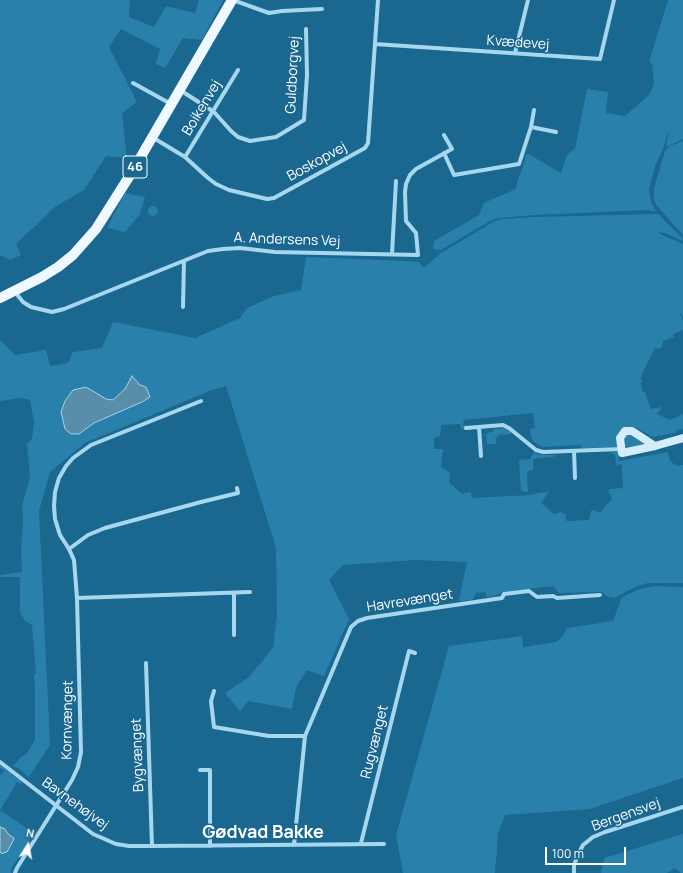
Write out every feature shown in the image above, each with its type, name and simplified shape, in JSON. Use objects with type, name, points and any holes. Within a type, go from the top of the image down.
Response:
[{"type":"main road","name":"46","points":[[1,297],[14,292],[58,268],[96,229],[132,172],[233,0]]},
{"type":"street","points":[[233,0],[269,13],[282,10],[322,9]]},
{"type":"street","name":"Boskopvej","points":[[152,136],[186,157],[216,184],[229,190],[267,199],[274,198],[365,148],[368,143],[378,0]]},
{"type":"street","points":[[515,53],[528,0]]},
{"type":"street","name":"Kvædevej","points":[[375,44],[600,59],[614,0]]},
{"type":"street","name":"Guldborgvej","points":[[180,90],[214,112],[238,137],[250,140],[276,137],[304,120],[307,75],[306,28]]},
{"type":"street","name":"Boikenvej","points":[[186,157],[238,70]]},
{"type":"street","points":[[133,83],[171,105]]},
{"type":"street","points":[[444,135],[452,149],[444,153],[454,175],[519,164],[531,128],[534,110]]},
{"type":"street","points":[[531,128],[556,132]]},
{"type":"street","name":"A. Andersens Vej","points":[[14,292],[23,302],[31,307],[52,312],[64,309],[208,251],[235,248],[275,252],[418,255],[416,234],[406,220],[406,184],[410,175],[416,169],[444,153]]},
{"type":"street","points":[[392,254],[396,181]]},
{"type":"street","points":[[183,307],[184,260]]},
{"type":"street","name":"Kornvænget","points":[[15,873],[72,780],[78,767],[81,752],[77,598],[74,560],[60,535],[54,506],[55,492],[59,478],[66,466],[91,445],[201,401]]},
{"type":"street","points":[[466,428],[503,425],[509,428],[536,450],[543,452],[621,449]]},
{"type":"street","points":[[479,427],[481,456]]},
{"type":"street","points":[[655,446],[630,430],[625,431],[621,437],[622,453],[655,446],[683,438]]},
{"type":"street","points":[[574,451],[575,478]]},
{"type":"street","points":[[69,549],[88,535],[105,528],[238,493],[237,488]]},
{"type":"street","name":"Havrevænget","points":[[294,845],[305,736],[348,633],[351,627],[358,621],[368,618],[502,598],[504,594],[529,591],[537,597],[554,596],[558,598],[572,598],[600,596]]},
{"type":"street","points":[[77,598],[250,592]]},
{"type":"street","points":[[234,593],[234,635]]},
{"type":"street","name":"Rugvænget","points":[[361,843],[409,651],[415,653]]},
{"type":"street","name":"Bygvænget","points":[[146,664],[152,846]]},
{"type":"street","points":[[214,691],[211,701],[214,727],[269,736],[305,736]]},
{"type":"street","name":"Bavnehøjvej","points":[[0,762],[93,834],[116,844],[129,846],[384,844]]},
{"type":"street","points":[[200,770],[210,770],[210,846]]},
{"type":"street","name":"Bergensvej","points":[[574,873],[574,865],[583,845],[593,837],[683,807]]},
{"type":"shaded area","points":[[0,0],[130,0],[129,17],[154,27],[166,6],[195,13],[199,0],[223,0],[202,40],[183,38],[165,68],[156,64],[160,49],[121,29],[109,47],[137,102],[122,113],[127,158],[106,156],[84,190],[56,206],[16,244],[21,255],[10,260],[0,255]]},
{"type":"shaded area","points":[[668,0],[683,0],[683,139],[666,147],[669,128],[663,149],[655,166],[649,190],[651,202],[656,211],[645,210],[499,218],[490,221],[441,250],[433,249],[434,241],[479,215],[484,203],[516,189],[526,154],[561,173],[567,155],[575,149],[587,89],[608,92],[606,113],[625,116],[649,95],[654,84],[652,64],[649,62]]},
{"type":"shaded area","points":[[683,141],[683,235],[657,206],[654,199],[654,188],[665,151],[670,146]]},
{"type":"shaded area","points":[[125,193],[145,197],[140,214],[125,232],[107,228]]},
{"type":"shaded area","points":[[151,206],[155,206],[157,207],[157,215],[151,216],[148,213],[148,209]]},
{"type":"shaded area","points":[[658,214],[683,239],[683,241],[659,232],[660,234],[683,244],[683,317],[680,313],[683,321],[683,330],[673,334],[674,337],[663,341],[662,347],[659,349],[655,348],[643,372],[641,378],[642,382],[640,383],[651,409],[662,407],[657,414],[670,420],[683,414],[683,429],[675,429],[678,432],[653,437],[634,427],[627,427],[619,432],[617,436],[617,447],[582,448],[580,445],[542,447],[533,441],[531,437],[530,429],[535,428],[533,413],[464,420],[463,425],[466,425],[466,429],[461,429],[460,424],[441,425],[440,436],[434,438],[434,449],[443,449],[441,467],[450,473],[449,482],[462,494],[470,492],[473,498],[530,495],[549,492],[541,503],[554,514],[561,512],[566,515],[566,521],[589,520],[591,511],[593,510],[600,513],[611,500],[609,489],[623,488],[622,464],[616,465],[615,455],[610,452],[618,452],[619,461],[668,452],[670,461],[677,466],[683,465],[683,583],[648,583],[637,586],[614,598],[606,596],[602,592],[559,593],[553,586],[503,592],[487,597],[485,592],[476,593],[472,600],[459,601],[467,562],[415,560],[343,565],[329,580],[349,619],[324,676],[307,670],[296,687],[292,709],[248,701],[240,711],[225,693],[249,677],[273,648],[277,615],[276,548],[226,386],[212,390],[85,443],[50,472],[39,511],[50,745],[29,777],[13,766],[21,757],[26,755],[35,740],[34,674],[36,674],[32,625],[25,621],[20,613],[20,577],[0,577],[0,575],[22,572],[22,505],[30,478],[27,444],[32,439],[34,422],[30,400],[22,398],[0,401],[0,340],[15,355],[46,350],[50,366],[68,363],[73,352],[102,348],[113,322],[195,338],[240,318],[247,308],[274,296],[301,290],[306,257],[419,262],[424,268],[441,253],[493,222],[502,219]]},
{"type":"shaded area","points":[[132,376],[140,385],[146,387],[150,397],[94,423],[79,434],[71,434],[65,429],[61,412],[65,401],[73,390],[86,387],[106,399],[113,400],[125,389]]},
{"type":"shaded area","points":[[505,428],[511,432],[511,434],[499,435],[496,438],[496,444],[487,444],[486,434],[494,429]]},
{"type":"shaded area","points":[[627,435],[633,435],[645,444],[628,448],[625,446],[624,439]]},
{"type":"shaded area","points":[[534,452],[540,455],[554,455],[554,457],[537,458],[533,460],[533,470],[527,471],[528,492],[521,491],[519,460],[530,459]]},
{"type":"shaded area","points":[[654,586],[683,587],[683,778],[590,809],[505,815],[498,834],[495,873],[403,873],[396,835],[449,646],[522,636],[523,647],[556,642],[562,637],[567,628],[613,621],[622,597],[639,589]]},
{"type":"shaded area","points":[[0,765],[22,782],[20,784],[17,782],[0,810],[0,775],[5,771],[0,768]]},
{"type":"shaded area","points":[[0,810],[34,833],[11,869],[11,873],[0,873]]},
{"type":"shaded area","points":[[0,827],[5,829],[8,834],[14,838],[7,852],[2,854],[0,852]]},
{"type":"shaded area","points":[[683,834],[683,873],[675,868],[667,873],[601,873],[604,858]]},
{"type":"district","name":"Gødvad Bakke","points":[[263,833]]}]
